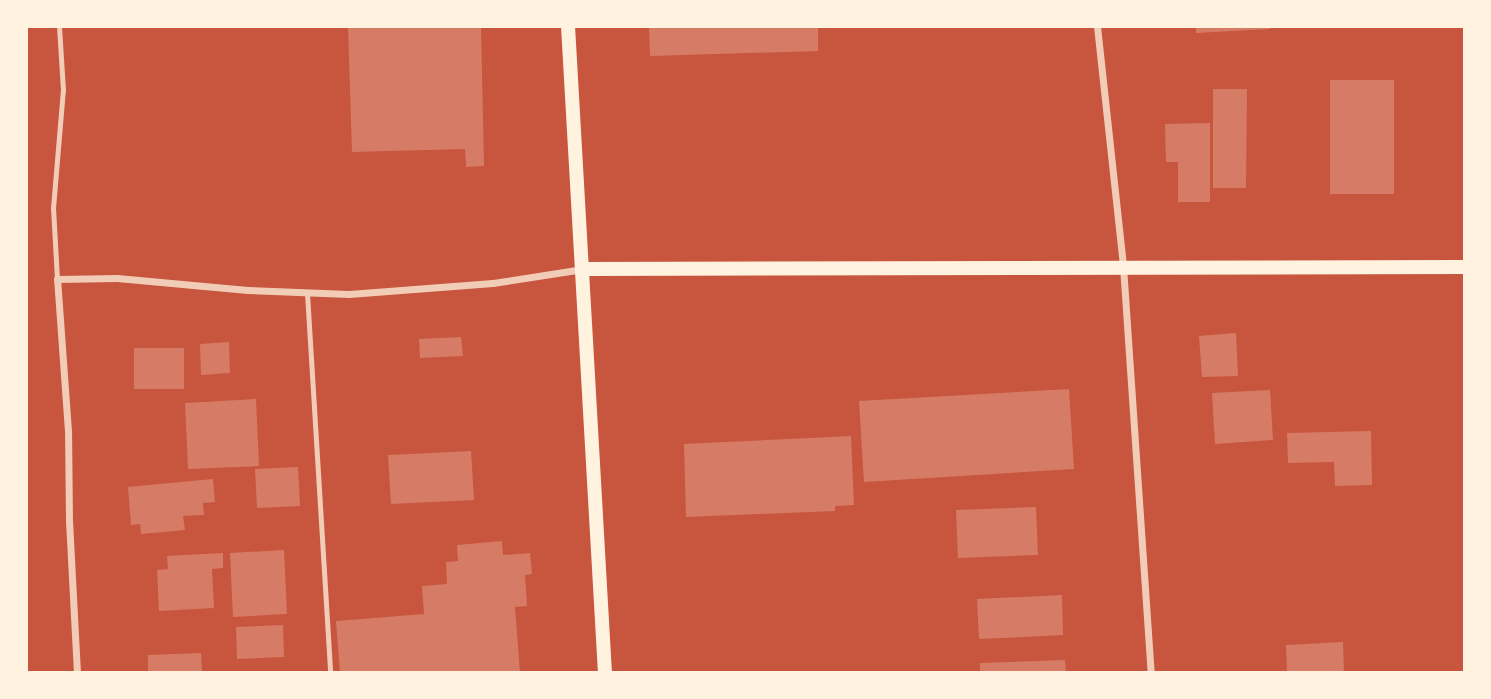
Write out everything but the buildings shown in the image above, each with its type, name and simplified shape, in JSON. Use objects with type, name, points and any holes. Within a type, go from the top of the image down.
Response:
[{"type":"main road","points":[[568,26],[605,673]]},
{"type":"main road","points":[[583,269],[1465,267]]},
{"type":"street","points":[[1097,26],[1123,266],[1151,673]]},
{"type":"street","points":[[77,673],[69,522],[68,431],[57,279],[117,278],[307,293],[394,292],[493,283],[583,269]]},
{"type":"lane","points":[[57,279],[53,208],[63,90],[59,26]]},
{"type":"lane","points":[[307,293],[330,673]]}]
